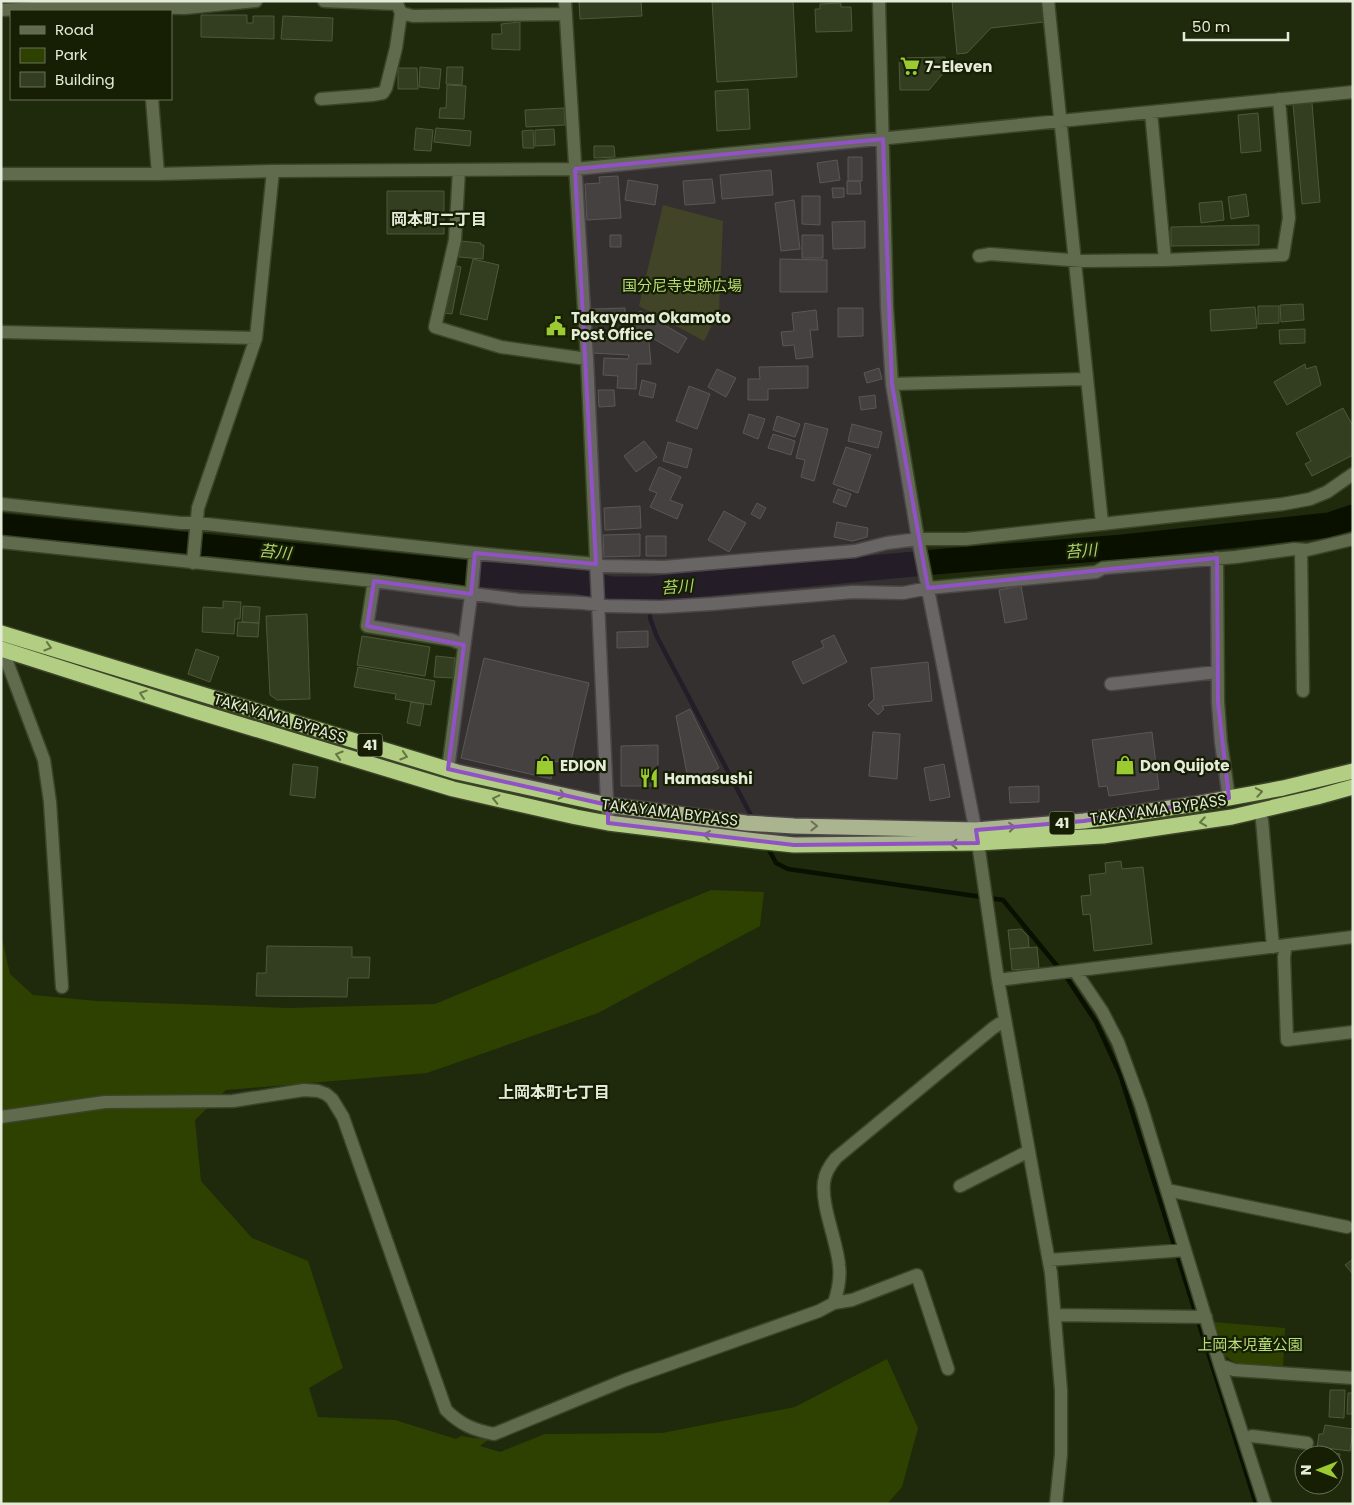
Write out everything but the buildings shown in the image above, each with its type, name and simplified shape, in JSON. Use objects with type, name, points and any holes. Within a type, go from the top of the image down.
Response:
[{"type":"highway","name":"TAKAYAMA BYPASS","points":[[1,633],[448,769],[608,805],[746,823],[977,837],[1229,798],[1283,788],[1353,771]]},
{"type":"highway","name":"TAKAYAMA BYPASS","points":[[5,650],[189,709],[452,789],[608,823],[794,845],[977,837],[1103,836],[1232,817],[1353,787]]},
{"type":"street","points":[[1,10],[72,6],[185,8],[256,1]]},
{"type":"street","points":[[321,99],[382,93],[386,88],[396,48],[401,13],[396,4],[324,1]]},
{"type":"street","points":[[879,1],[887,307],[892,384],[919,543],[977,837],[998,980],[1049,1260],[1059,1357],[1061,1423],[1056,1504]]},
{"type":"street","points":[[1048,1],[1102,523]]},
{"type":"street","points":[[401,13],[413,16],[565,8],[587,359],[608,823]]},
{"type":"street","points":[[1,174],[575,169],[1353,92]]},
{"type":"street","points":[[980,256],[990,254],[1083,261],[1283,255],[1289,218],[1279,99]]},
{"type":"street","points":[[152,100],[158,174]]},
{"type":"street","points":[[1151,112],[1166,260]]},
{"type":"street","points":[[459,170],[455,240],[435,327],[500,347],[587,359]]},
{"type":"street","points":[[194,561],[198,508],[256,338],[272,171]]},
{"type":"street","points":[[1,332],[256,338]]},
{"type":"street","points":[[892,384],[1086,379]]},
{"type":"street","points":[[1,504],[596,567],[664,567],[855,551],[887,544],[966,539],[1283,504],[1327,492],[1353,474]]},
{"type":"street","points":[[1,542],[471,591],[519,600],[660,607],[852,592],[903,593],[928,584],[1096,572],[1103,568],[1307,550],[1353,539]]},
{"type":"street","points":[[1301,550],[1303,691]]},
{"type":"street","points":[[448,769],[474,555]]},
{"type":"street","points":[[1217,558],[1218,702],[1221,742],[1229,798]]},
{"type":"street","points":[[374,581],[367,626],[452,640],[464,645]]},
{"type":"street","points":[[5,650],[6,659],[44,760],[50,802],[62,986]]},
{"type":"street","points":[[1111,684],[1217,672]]},
{"type":"street","points":[[1262,820],[1279,946],[1284,957],[1287,1040],[1353,1032]]},
{"type":"street","points":[[998,980],[1353,937]]},
{"type":"street","points":[[1072,971],[1102,1011],[1118,1042],[1141,1105],[1167,1190],[1180,1251],[1200,1317],[1220,1365],[1265,1504]]},
{"type":"street","points":[[834,1303],[839,1288],[839,1266],[824,1193],[824,1181],[829,1167],[836,1158],[993,1028],[1006,1020]]},
{"type":"street","points":[[1,1117],[105,1102],[233,1100],[304,1090],[318,1091],[326,1094],[332,1099],[344,1117],[446,1410],[457,1421],[478,1430],[494,1434],[625,1380],[820,1311],[834,1303],[852,1300],[917,1275],[948,1369]]},
{"type":"street","points":[[960,1186],[1029,1151]]},
{"type":"street","points":[[1167,1190],[1347,1227]]},
{"type":"street","points":[[1049,1260],[1180,1251]]},
{"type":"street","points":[[1055,1315],[1200,1317]]},
{"type":"street","points":[[1220,1365],[1234,1370],[1353,1378]]},
{"type":"street","points":[[1244,1438],[1252,1436],[1307,1443]]},
{"type":"highlighted area","points":[[883,139],[892,384],[928,588],[1217,558],[1218,702],[1229,798],[1084,821],[976,830],[978,843],[794,845],[608,823],[608,805],[448,769],[464,645],[367,626],[374,581],[471,594],[475,553],[596,564],[575,169]]},
{"type":"green space","name":"国分尼寺史跡広場","points":[[663,205],[723,221],[719,311],[704,341],[639,306]]},
{"type":"green space","points":[[711,890],[764,892],[760,926],[598,1013],[427,1073],[226,1090],[195,1120],[201,1181],[252,1238],[308,1261],[343,1368],[309,1388],[318,1417],[395,1420],[456,1439],[461,1436],[488,1440],[480,1446],[500,1452],[545,1434],[662,1433],[795,1407],[887,1359],[918,1428],[902,1487],[887,1504],[1,1504],[1,934],[10,974],[33,995],[97,1001],[288,1008],[435,1004]]},
{"type":"green space","name":"上岡本児童公園","points":[[1214,1322],[1285,1328],[1283,1366],[1235,1363],[1223,1354]]},
{"type":"waterway","name":"苔川","points":[[1,526],[488,575],[577,581],[610,589],[650,589],[946,561],[1123,547],[1329,525],[1353,517]]},
{"type":"waterway","points":[[650,589],[650,618],[657,637],[753,819]]},
{"type":"waterway","points":[[767,846],[776,863],[788,869],[1003,900],[1067,978],[1096,1022],[1120,1074],[1256,1504]]},
{"type":"place","name":"7-Eleven","points":[[910,66]]},
{"type":"place","name":"Takayama Okamoto Post Office","points":[[556,326]]},
{"type":"place","name":"EDION","points":[[545,765]]},
{"type":"place","name":"Don Quijote","points":[[1125,765]]},
{"type":"place","name":"Hamasushi","points":[[649,778]]},
{"type":"district","name":"岡本町二丁目","points":[[439,219]]},
{"type":"district","name":"上岡本町七丁目","points":[[554,1092]]}]
